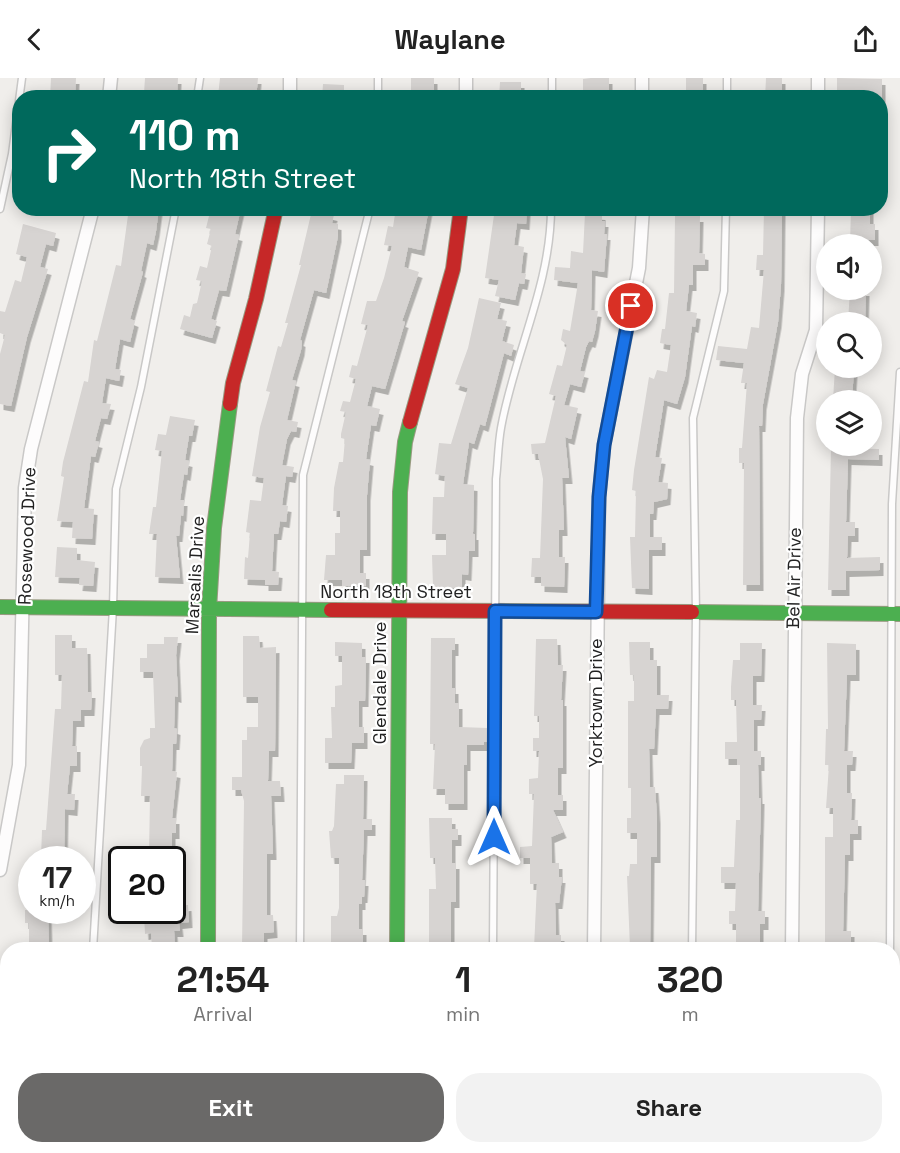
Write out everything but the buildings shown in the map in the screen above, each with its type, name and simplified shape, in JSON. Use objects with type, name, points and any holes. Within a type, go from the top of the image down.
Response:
[{"type":"street","name":"Rosewood Drive","points":[[0,870],[19,765],[25,488],[31,449],[91,216]]},
{"type":"street","name":"Marsalis Drive","points":[[208,942],[209,610],[217,497],[233,383],[256,299],[274,216]]},
{"type":"street","name":"Glendale Drive","points":[[397,942],[400,492],[405,442],[453,269],[460,216]]},
{"type":"street","name":"Yorktown Drive","points":[[594,942],[599,497],[604,445],[639,268],[642,216]]},
{"type":"street","name":"Bel Air Drive","points":[[792,942],[793,613],[797,418],[802,374],[816,330],[818,216]]},
{"type":"street","name":"North 18th Street","points":[[0,607],[896,614]]},
{"type":"lane","points":[[0,209],[12,154]]},
{"type":"lane","points":[[93,942],[113,608],[116,489],[141,387],[174,216]]},
{"type":"lane","points":[[300,942],[303,475],[368,216]]},
{"type":"lane","points":[[493,942],[496,479],[501,428],[544,273],[552,216]]},
{"type":"lane","points":[[692,942],[696,613],[693,418],[724,291],[726,216]]},
{"type":"lane","points":[[890,942],[896,614],[892,504],[900,372]]},
{"type":"traffic: fast","points":[[208,942],[209,610],[214,528],[230,404]]},
{"type":"traffic: fast","points":[[397,942],[400,492],[405,442],[410,422]]},
{"type":"traffic: fast","points":[[0,607],[331,610]]},
{"type":"traffic: fast","points":[[692,612],[900,614]]},
{"type":"traffic: jam","points":[[230,404],[233,383],[256,299],[274,216]]},
{"type":"traffic: jam","points":[[410,422],[453,269],[460,216]]},
{"type":"traffic: jam","points":[[331,610],[692,612]]},
{"type":"route","points":[[494,837],[495,611],[596,612],[599,497],[604,445],[631,306]]}]
